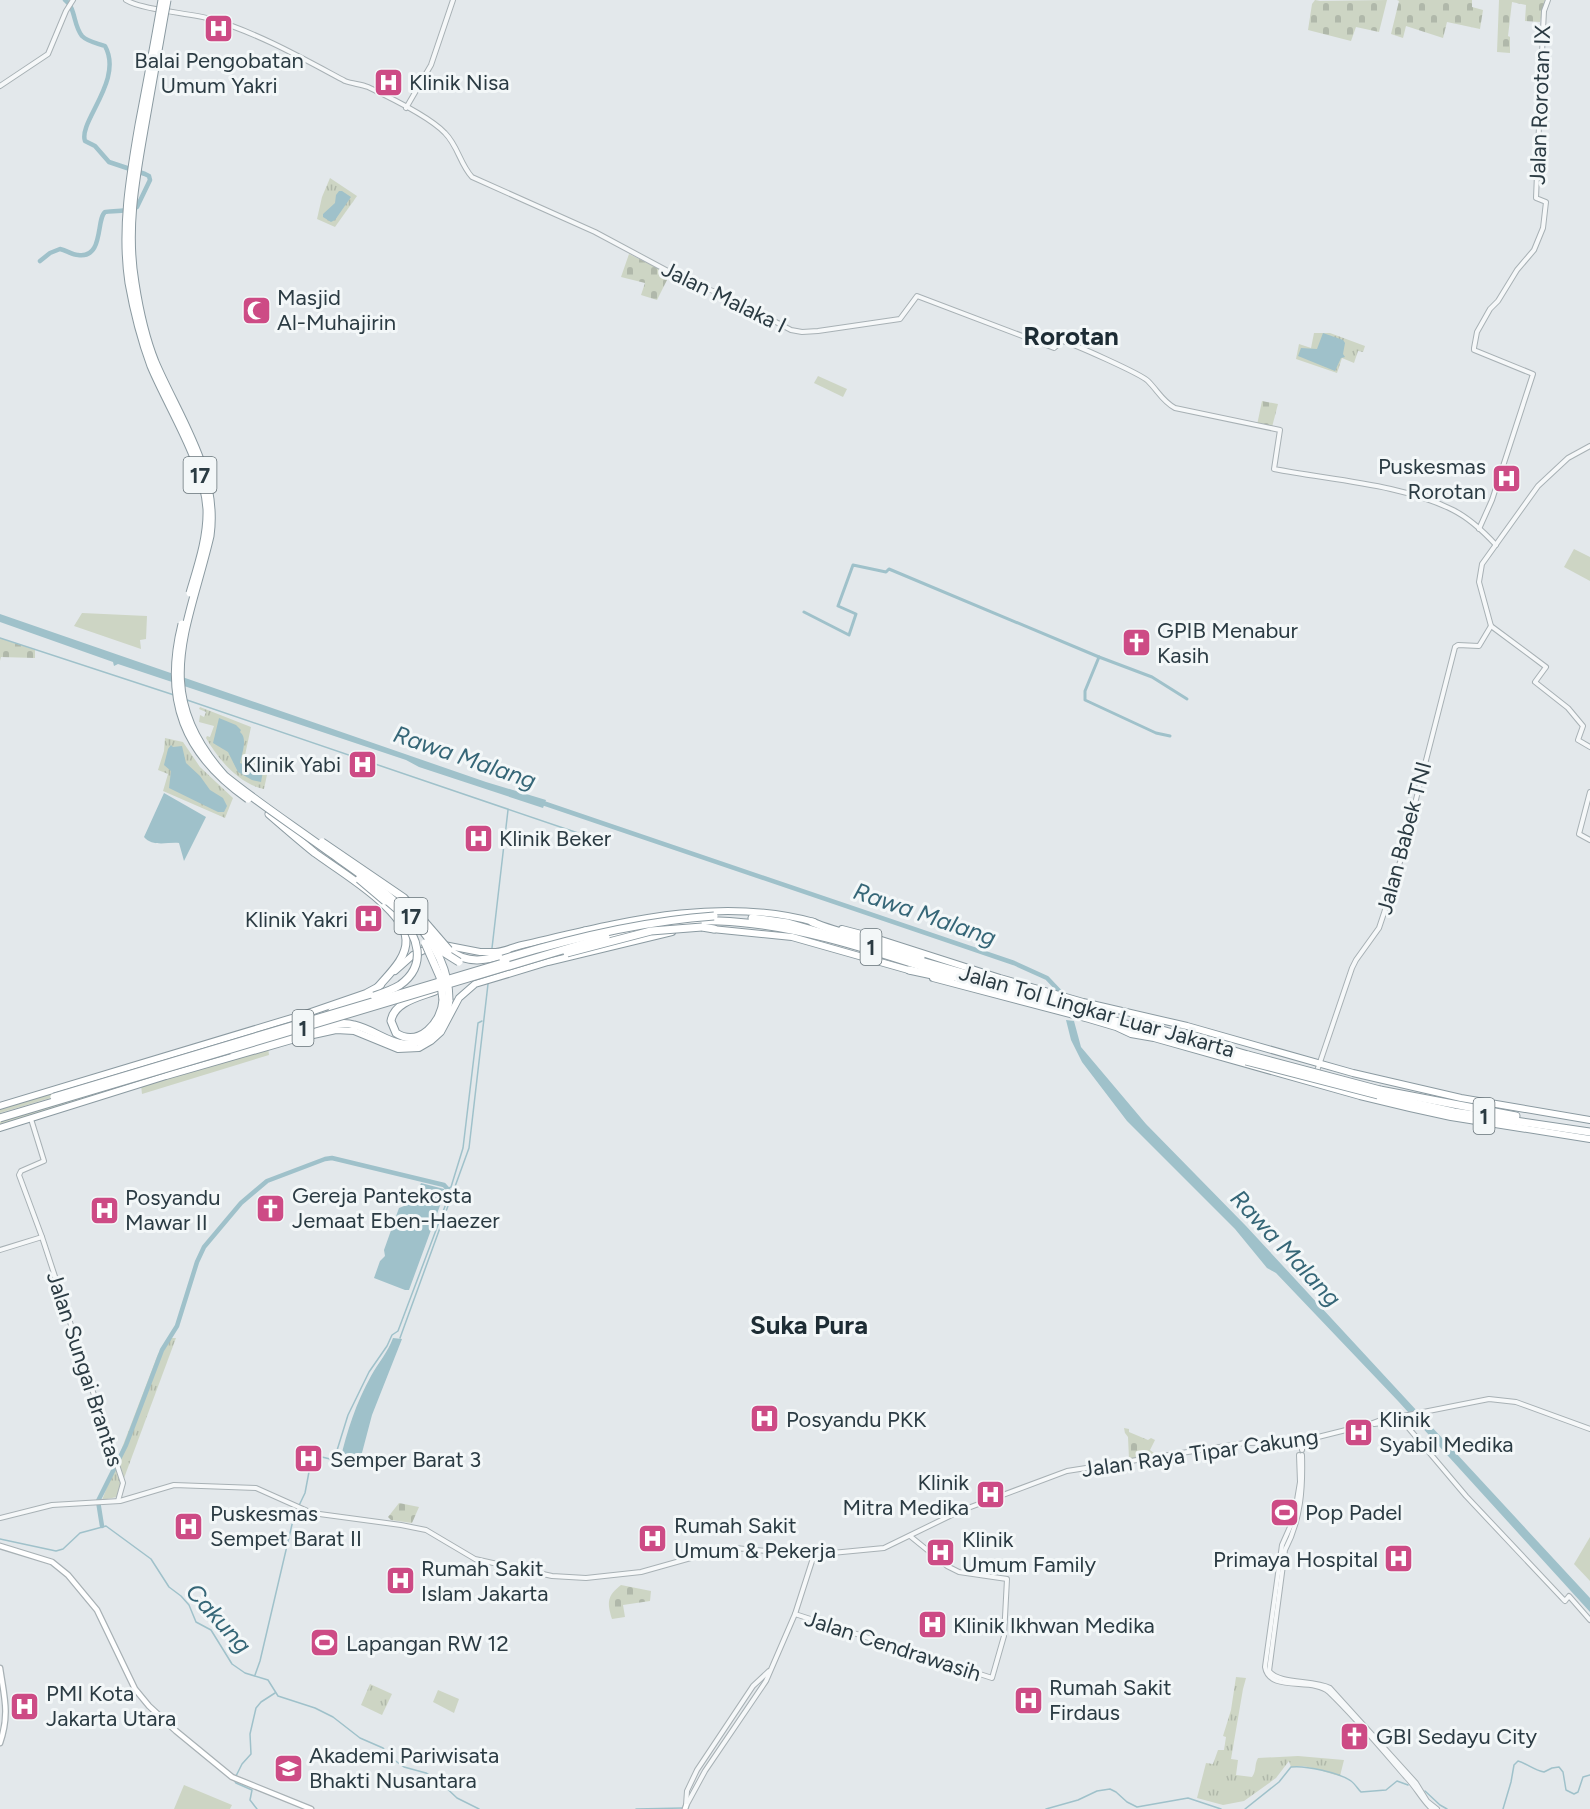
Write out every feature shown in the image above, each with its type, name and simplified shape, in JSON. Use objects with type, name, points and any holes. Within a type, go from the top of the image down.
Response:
[{"type":"highway","name":"17","points":[[162,0],[132,168],[126,237],[129,284],[142,340],[199,470],[206,501],[205,535],[175,658],[176,690],[181,718],[192,742],[206,763],[233,789],[270,812]]},
{"type":"highway","name":"17","points":[[167,0],[133,196],[131,236],[135,282],[147,337],[156,363],[204,469],[211,494],[210,536],[180,659],[181,690],[191,728],[210,759],[225,776],[270,812],[361,877],[386,899],[413,926],[441,972]]},
{"type":"highway","points":[[270,812],[318,855],[379,900],[402,926],[406,936],[406,946],[398,963],[378,987]]},
{"type":"highway","points":[[270,812],[293,822],[398,893],[420,914],[452,953],[468,960],[483,961],[587,931],[594,933],[597,943],[594,951]]},
{"type":"highway","points":[[361,877],[404,904],[443,952],[463,963],[475,965],[488,963],[557,942],[606,932],[641,919],[695,911],[775,913],[901,945],[1028,986],[1131,1034],[1154,1038],[1314,1083],[1451,1117],[1590,1139]]},
{"type":"highway","points":[[307,1022],[393,989],[404,982],[414,968],[418,951],[411,930],[361,877]]},
{"type":"highway","name":"Jalan Tol Lingkar Luar Jakarta","points":[[606,932],[671,919],[714,916],[755,918],[788,923],[1247,1058],[1454,1112],[1590,1132]]},
{"type":"highway","name":"Jalan Tol Lingkar Luar Jakarta","points":[[606,932],[716,921],[787,928],[982,985],[1083,1010]]},
{"type":"highway","points":[[812,922],[909,952],[939,966]]},
{"type":"highway","points":[[492,972],[536,963],[651,931],[702,927],[780,934],[911,970],[978,986],[982,985]]},
{"type":"highway","points":[[0,1128],[166,1076],[295,1039],[339,1030],[360,1033],[393,1048],[407,1050],[418,1048],[441,1032],[459,998],[472,986],[495,977],[612,946],[663,934],[714,929]]},
{"type":"highway","points":[[0,1106],[329,1007],[378,987],[410,957],[430,947],[449,946],[480,952],[496,952],[587,931],[606,932]]},
{"type":"highway","points":[[606,932],[606,937],[612,946]]},
{"type":"highway","name":"1","points":[[0,1118],[492,972],[606,932]]},
{"type":"highway","name":"1","points":[[0,1113],[606,932]]},
{"type":"highway","points":[[911,970],[930,978],[1023,1001],[1187,1026],[1306,1060],[1461,1098],[1590,1120]]},
{"type":"highway","points":[[441,972],[442,985],[443,989],[443,1000],[438,1019],[430,1028],[418,1035],[406,1037],[398,1034],[391,1021],[392,1014],[397,1008],[419,997],[439,990],[448,986],[468,979]]},
{"type":"highway","points":[[220,1053],[343,1023],[360,1027],[396,1043],[409,1044],[419,1041],[436,1030],[446,1014],[449,993],[441,972]]},
{"type":"highway","points":[[177,1054],[174,1060],[176,1068],[184,1072]]},
{"type":"highway","points":[[160,1059],[170,1069],[166,1076]]},
{"type":"highway","points":[[1301,1079],[1309,1079],[1312,1074],[1313,1067],[1306,1060]]},
{"type":"highway","name":"Jalan Tol Lingkar Luar Jakarta","points":[[1379,1092],[1590,1128]]},
{"type":"main road","points":[[0,1546],[52,1562],[69,1575],[97,1610],[119,1658],[140,1695],[176,1731],[234,1778],[311,1809]]},
{"type":"main road","points":[[0,1668],[7,1720],[0,1743]]},
{"type":"street","points":[[0,86],[48,54],[73,0]]},
{"type":"street","name":"Jalan Malaka I","points":[[126,0],[136,4],[196,15],[235,27],[349,82],[365,86],[432,122],[445,132],[472,177],[564,218],[694,285],[723,294],[791,330],[808,332],[900,319],[917,296],[1054,348],[1062,341],[1068,342],[1141,376],[1149,381],[1161,398],[1175,408],[1281,431],[1274,469],[1408,494],[1454,511],[1479,529]]},
{"type":"street","points":[[406,108],[431,65],[453,0]]},
{"type":"street","name":"Jalan Rorotan IX","points":[[1479,529],[1492,500],[1533,374],[1474,350],[1474,348],[1477,332],[1490,309],[1534,250],[1545,218],[1546,202],[1536,198],[1544,11],[1548,0]]},
{"type":"street","points":[[1590,446],[1568,458],[1538,486],[1482,564],[1478,577],[1491,626],[1546,667],[1534,682],[1572,711],[1583,726],[1578,740],[1590,747]]},
{"type":"street","points":[[1479,529],[1496,544]]},
{"type":"street","name":"Jalan Babek TNI","points":[[1314,1083],[1352,968],[1382,921],[1400,862],[1453,654],[1457,645],[1479,646],[1491,626]]},
{"type":"street","points":[[1590,792],[1579,834],[1590,840]]},
{"type":"street","name":"Jalan Sungai Brantas","points":[[31,1119],[44,1161],[21,1171],[19,1175],[42,1237],[123,1486],[118,1501]]},
{"type":"street","points":[[0,1250],[42,1237]]},
{"type":"street","name":"Jalan Raya Tipar Cakung","points":[[0,1518],[52,1506],[118,1501],[165,1487],[185,1485],[258,1489],[301,1509],[323,1515],[390,1523],[424,1530],[475,1559],[566,1578],[641,1572],[705,1554],[739,1548],[813,1555],[884,1548],[954,1514],[1067,1472],[1245,1443],[1300,1442],[1396,1417],[1480,1400],[1511,1401],[1534,1407],[1590,1429]]},
{"type":"street","points":[[1370,1424],[1401,1421],[1406,1425],[1466,1496],[1563,1599],[1565,1601],[1569,1596],[1590,1620]]},
{"type":"street","points":[[1300,1442],[1300,1482],[1294,1518],[1282,1545],[1265,1667],[1267,1673],[1271,1679],[1326,1690],[1427,1801],[1437,1809]]},
{"type":"street","name":"Jalan Cendrawasih","points":[[795,1614],[992,1678],[1004,1636],[1007,1579],[959,1572],[947,1566],[910,1536]]},
{"type":"street","points":[[685,1807],[705,1771],[766,1681],[795,1614],[813,1555]]},
{"type":"street","points":[[685,1807],[687,1791],[697,1770],[753,1686],[770,1669]]},
{"type":"street","points":[[1415,1786],[1423,1800],[1432,1809]]},
{"type":"green space","points":[[1315,0],[1387,0],[1379,32],[1356,27],[1351,41],[1308,30],[1312,4]]},
{"type":"green space","points":[[1397,0],[1472,0],[1472,7],[1483,10],[1480,29],[1447,22],[1443,38],[1406,26],[1403,38],[1391,34],[1399,1]]},
{"type":"green space","points":[[1499,0],[1545,0],[1540,22],[1525,21],[1526,5],[1512,2],[1508,36],[1510,37],[1510,53],[1497,52]]},
{"type":"green space","points":[[330,178],[357,196],[335,227],[317,219],[322,197]]},
{"type":"green space","points":[[629,254],[670,274],[657,300],[641,295],[645,283],[621,277]]},
{"type":"green space","points":[[1314,333],[1330,333],[1365,346],[1363,352],[1358,351],[1354,363],[1342,358],[1337,373],[1296,359],[1299,344],[1311,348]]},
{"type":"green space","points":[[818,376],[847,389],[843,397],[814,383]]},
{"type":"green space","points":[[1262,401],[1278,404],[1272,427],[1257,425]]},
{"type":"green space","points":[[1574,549],[1590,557],[1590,581],[1564,567]]},
{"type":"green space","points":[[82,613],[147,616],[146,639],[140,640],[141,649],[74,626]]},
{"type":"green space","points":[[0,638],[35,650],[35,658],[1,657],[0,661]]},
{"type":"green space","points":[[200,707],[251,727],[244,760],[261,765],[260,767],[268,770],[264,789],[246,782],[230,770],[217,754],[206,738],[210,737],[214,726],[199,722],[200,715],[204,717],[206,712],[199,709]]},
{"type":"green space","points":[[165,738],[183,742],[200,767],[233,798],[225,818],[163,791],[168,774],[158,770],[164,751]]},
{"type":"green space","points":[[268,1047],[269,1055],[142,1094],[141,1085],[0,1128],[0,1118],[169,1068],[167,1075]]},
{"type":"green space","points":[[160,1059],[168,1063],[0,1113],[0,1106]]},
{"type":"green space","points":[[171,1338],[176,1338],[117,1497],[102,1500],[158,1354]]},
{"type":"green space","points":[[1124,1428],[1148,1440],[1151,1438],[1155,1440],[1150,1450],[1154,1453],[1153,1455],[1129,1459],[1128,1437]]},
{"type":"green space","points":[[399,1503],[419,1507],[412,1523],[391,1520],[388,1517]]},
{"type":"green space","points":[[1590,1537],[1590,1581],[1574,1564]]},
{"type":"green space","points":[[621,1585],[651,1591],[650,1601],[623,1605],[625,1617],[612,1619],[609,1600]]},
{"type":"green space","points":[[1236,1677],[1246,1678],[1231,1759],[1238,1760],[1236,1775],[1252,1777],[1258,1758],[1298,1756],[1344,1760],[1340,1776],[1309,1767],[1291,1767],[1289,1761],[1276,1778],[1244,1801],[1223,1805],[1197,1798],[1206,1763],[1213,1764],[1218,1750],[1224,1750],[1226,1737],[1223,1736],[1231,1710]]},
{"type":"green space","points":[[370,1684],[392,1694],[382,1715],[361,1705]]},
{"type":"green space","points":[[438,1690],[459,1699],[454,1713],[433,1702]]},
{"type":"green space","points":[[184,1785],[232,1805],[230,1809],[174,1809]]},
{"type":"water","points":[[339,191],[351,197],[335,220],[331,222],[323,217],[323,214],[335,203]]},
{"type":"water","points":[[1323,333],[1343,340],[1345,343],[1343,354],[1345,357],[1341,358],[1335,371],[1298,356],[1301,348],[1317,349]]},
{"type":"water","points":[[0,614],[486,782],[546,800],[543,808],[118,664],[114,666],[113,662],[0,622]]},
{"type":"water","points":[[219,718],[236,725],[241,730],[244,742],[240,763],[263,771],[261,782],[238,772],[228,752],[213,743]]},
{"type":"water","points":[[171,745],[173,747],[182,746],[186,763],[200,776],[210,790],[223,798],[227,806],[224,812],[218,812],[169,788],[171,771],[164,765]]},
{"type":"water","points":[[164,793],[206,817],[184,861],[179,843],[155,843],[144,837]]},
{"type":"water","points":[[1066,1020],[1074,1021],[1081,1047],[1146,1124],[1246,1226],[1590,1598],[1590,1612],[1398,1401],[1276,1273],[1267,1268],[1235,1229],[1127,1121],[1082,1062],[1071,1040]]},
{"type":"water","points":[[421,1183],[444,1189],[445,1192],[409,1290],[405,1290],[374,1278],[380,1261],[385,1256],[384,1250],[399,1208],[414,1202]]},
{"type":"water","points":[[393,1338],[402,1339],[372,1415],[358,1468],[340,1461],[352,1417],[361,1396]]},
{"type":"waterway","points":[[40,261],[60,249],[78,255],[86,255],[92,251],[96,245],[102,216],[105,212],[137,207],[150,180],[145,174],[109,162],[95,146],[85,141],[88,123],[109,73],[109,59],[105,46],[90,41],[79,32],[71,7],[65,0]]},
{"type":"waterway","points":[[804,612],[849,635],[856,614],[838,606],[853,565],[886,572],[889,569],[1099,657],[1085,691],[1085,700],[1156,733],[1170,736]]},
{"type":"waterway","points":[[0,638],[174,695]]},
{"type":"waterway","points":[[1099,657],[1152,677],[1187,699]]},
{"type":"waterway","points":[[187,700],[578,833]]},
{"type":"waterway","name":"Rawa Malang","points":[[540,802],[1014,963],[1047,978],[1064,996]]},
{"type":"waterway","points":[[492,948],[508,810]]},
{"type":"waterway","points":[[400,1338],[469,1148],[488,984]]},
{"type":"waterway","points":[[449,1188],[463,1148],[478,1023],[482,1021]]},
{"type":"waterway","points":[[102,1526],[98,1501],[126,1445],[162,1350],[177,1326],[197,1262],[204,1247],[241,1203],[267,1181],[332,1158],[444,1185],[453,1195]]},
{"type":"waterway","points":[[445,1191],[449,1190]]},
{"type":"waterway","points":[[255,1675],[294,1516],[305,1493],[312,1456],[334,1460],[348,1415],[369,1372],[392,1335],[398,1331],[450,1193]]},
{"type":"waterway","name":"Cakung","points":[[0,1539],[56,1551],[63,1549],[80,1533],[106,1526],[151,1559],[169,1587],[189,1605],[196,1622],[211,1630],[232,1664],[245,1673],[268,1680],[278,1696],[315,1708],[333,1717],[360,1738],[383,1748],[390,1757],[404,1767],[426,1773],[457,1798],[479,1809]]},
{"type":"waterway","points":[[257,1809],[250,1800],[252,1790],[234,1780],[242,1764],[251,1754],[250,1734],[256,1708],[275,1693]]},
{"type":"waterway","name":"Cakung","points":[[1503,1809],[1514,1765],[1518,1761],[1544,1772],[1559,1767],[1563,1772],[1566,1790],[1574,1794],[1578,1792],[1583,1777],[1590,1775]]},
{"type":"waterway","name":"Cakung","points":[[1245,1809],[1279,1782],[1291,1767],[1313,1768],[1339,1775],[1351,1781],[1361,1792],[1386,1790],[1397,1781],[1408,1785]]},
{"type":"waterway","name":"Cakung","points":[[1046,1809],[1078,1800],[1097,1791],[1110,1789],[1137,1807],[1188,1798],[1221,1809]]},
{"type":"waterway","name":"Cakung","points":[[1425,1791],[1447,1809]]},
{"type":"waterway","name":"Cakung","points":[[636,1809],[683,1808]]},
{"type":"place","name":"Balai Pengobatan Umum Yakri","points":[[219,28]]},
{"type":"place","name":"Klinik Nisa","points":[[388,82]]},
{"type":"place","name":"Masjid Al-Muhajirin","points":[[256,310]]},
{"type":"place","name":"Puskesmas Rorotan","points":[[1507,479]]},
{"type":"place","name":"GPIB Menabur Kasih","points":[[1136,643]]},
{"type":"place","name":"Klinik Yabi","points":[[362,764]]},
{"type":"place","name":"Klinik Beker","points":[[478,838]]},
{"type":"place","name":"Klinik Yakri","points":[[369,919]]},
{"type":"place","name":"Gereja Pantekosta Jemaat Eben-Haezer","points":[[271,1208]]},
{"type":"place","name":"Posyandu Mawar II","points":[[104,1210]]},
{"type":"place","name":"Posyandu PKK","points":[[765,1419]]},
{"type":"place","name":"Klinik Syabil Medika","points":[[1358,1432]]},
{"type":"place","name":"Semper Barat 3","points":[[309,1459]]},
{"type":"place","name":"Klinik Mitra Medika","points":[[990,1495]]},
{"type":"place","name":"Pop Padel","points":[[1284,1512]]},
{"type":"place","name":"Puskesmas Sempet Barat II","points":[[189,1526]]},
{"type":"place","name":"Rumah Sakit Umum & Pekerja","points":[[653,1538]]},
{"type":"place","name":"Klinik Umum Family","points":[[941,1552]]},
{"type":"place","name":"Primaya Hospital","points":[[1399,1559]]},
{"type":"place","name":"Rumah Sakit Islam Jakarta","points":[[400,1581]]},
{"type":"place","name":"Klinik Ikhwan Medika","points":[[932,1625]]},
{"type":"place","name":"Lapangan RW 12","points":[[325,1643]]},
{"type":"place","name":"Rumah Sakit Firdaus","points":[[1028,1700]]},
{"type":"place","name":"PMI Kota Jakarta Utara","points":[[25,1706]]},
{"type":"place","name":"GBI Sedayu City","points":[[1355,1736]]},
{"type":"place","name":"Akademi Pariwisata Bhakti Nusantara","points":[[288,1768]]},
{"type":"district","name":"Rorotan","points":[[1071,336]]},
{"type":"district","name":"Suka Pura","points":[[809,1325]]}]
